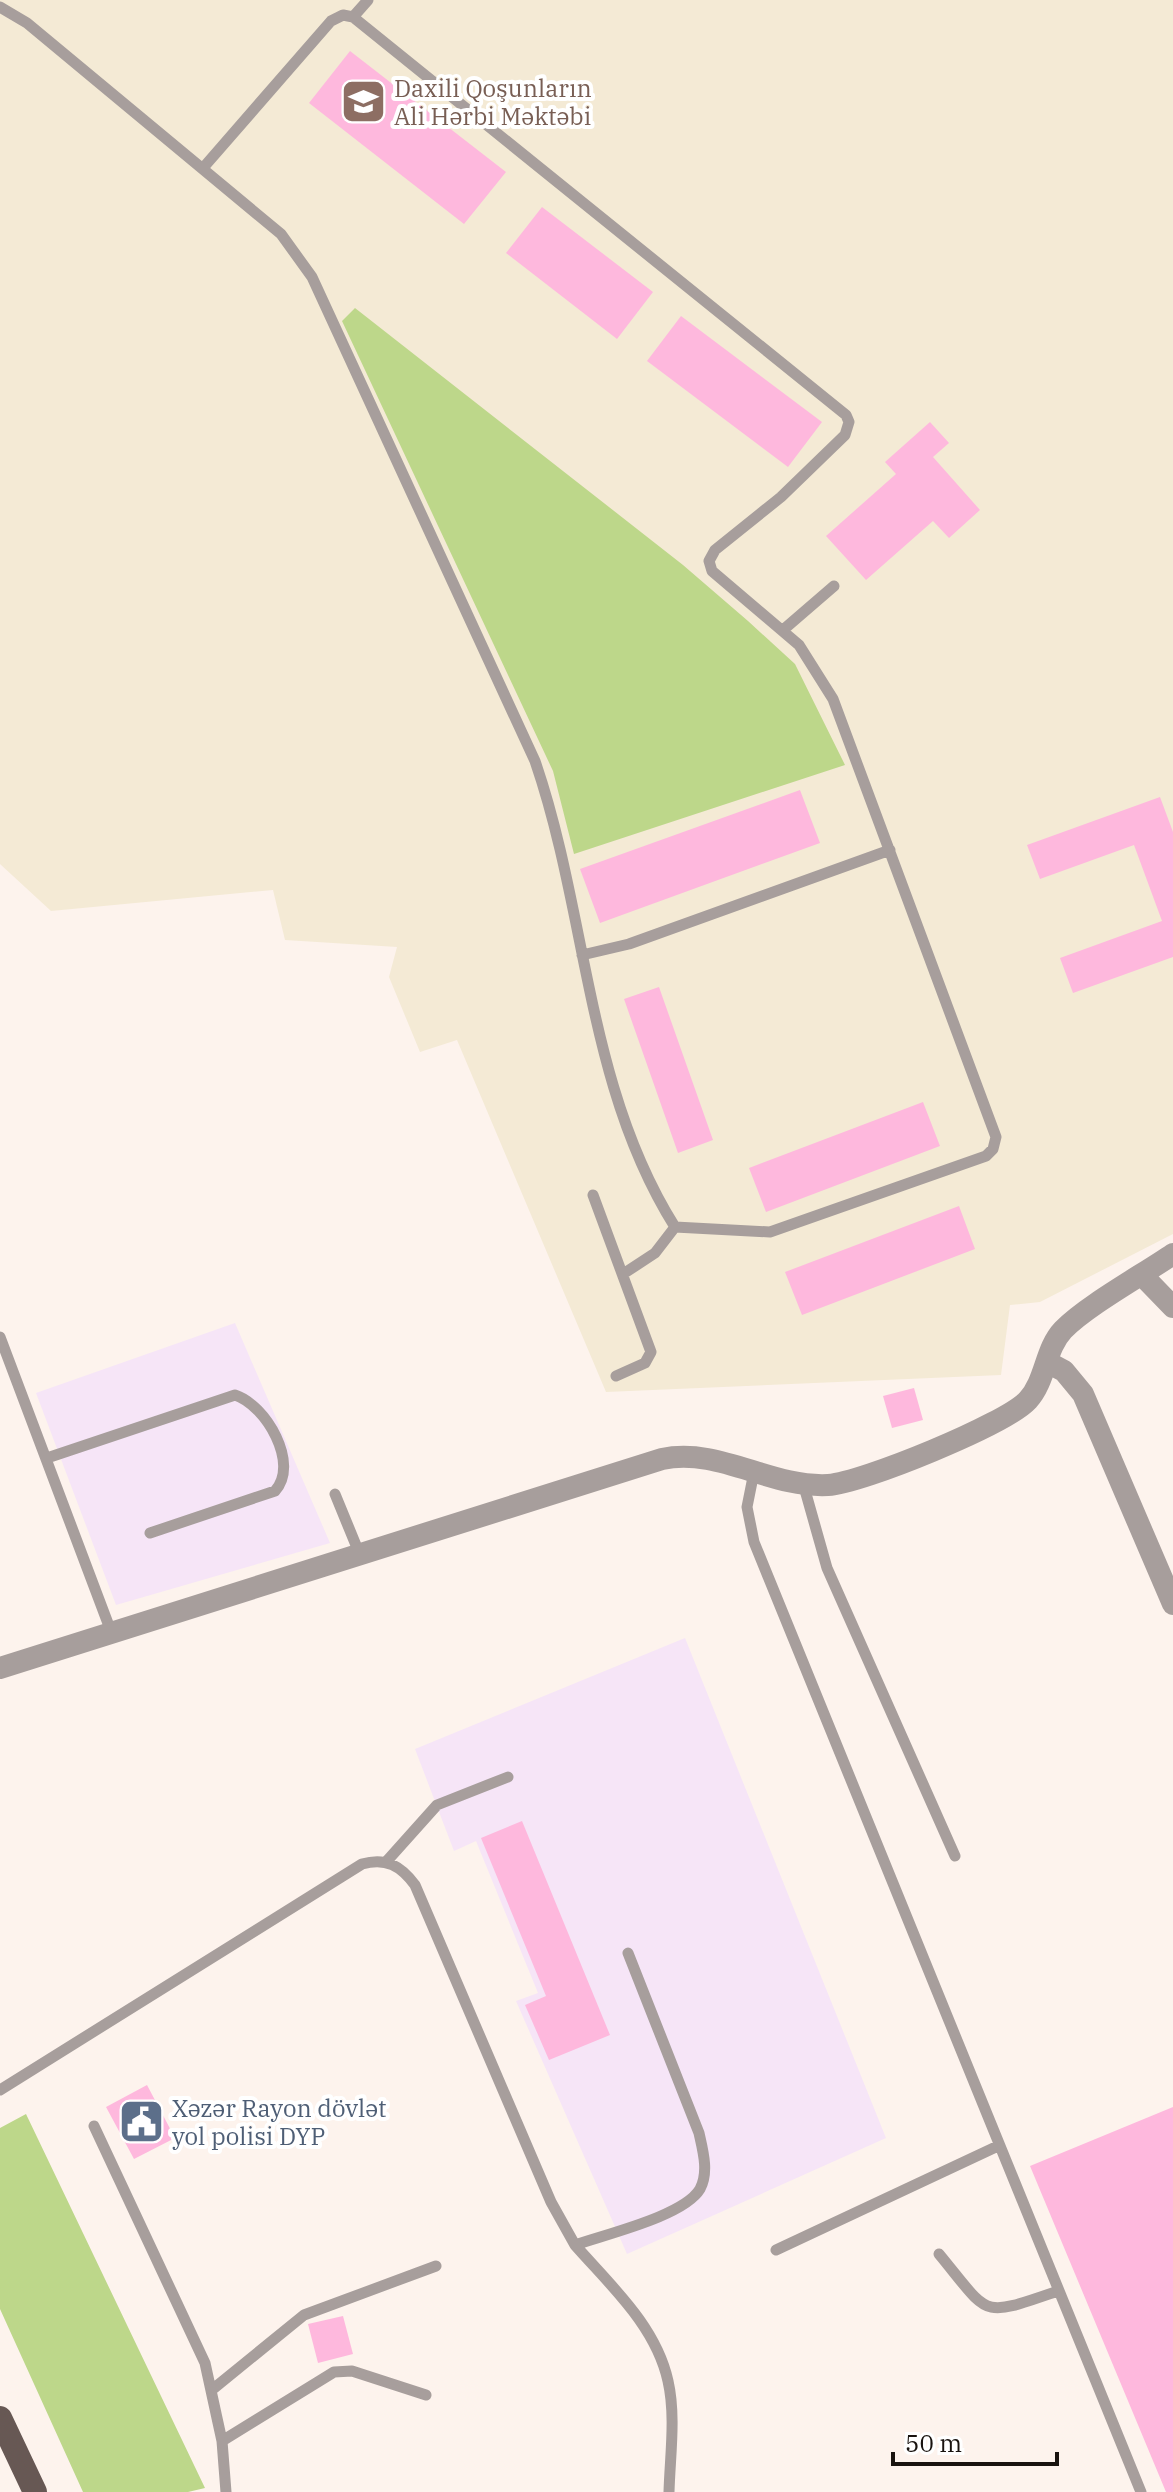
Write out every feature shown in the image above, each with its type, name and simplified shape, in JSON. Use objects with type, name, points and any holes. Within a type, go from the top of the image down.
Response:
[{"type":"main road","points":[[0,2418],[35,2492]]},
{"type":"street","points":[[0,1668],[684,1454],[803,1483],[828,1485],[879,1472],[1012,1413],[1036,1391],[1063,1331],[1173,1254]]},
{"type":"street","points":[[1142,1275],[1173,1307]]},
{"type":"street","points":[[1049,1363],[1064,1371],[1083,1394],[1173,1604]]},
{"type":"lane","points":[[353,17],[368,0]]},
{"type":"lane","points":[[0,7],[27,23],[281,234],[312,277],[535,761],[560,839],[595,1028],[646,1174],[675,1227]]},
{"type":"lane","points":[[203,168],[331,21],[343,15],[353,17],[846,415],[849,422],[845,435],[781,497],[715,550],[709,561],[712,571],[783,630],[808,658],[833,699],[996,1137],[993,1149],[986,1156],[770,1232],[675,1227]]},
{"type":"lane","points":[[783,630],[834,586]]},
{"type":"lane","points":[[582,955],[629,944],[890,850]]},
{"type":"lane","points":[[593,1195],[651,1352],[645,1363],[616,1376]]},
{"type":"lane","points":[[623,1274],[655,1253],[675,1227]]},
{"type":"lane","points":[[0,1337],[112,1634]]},
{"type":"lane","points":[[47,1458],[235,1395],[250,1400],[262,1412],[287,1465],[284,1481],[275,1491],[150,1533]]},
{"type":"lane","points":[[754,1472],[747,1507],[754,1542],[1141,2492]]},
{"type":"lane","points":[[803,1483],[827,1568],[955,1856]]},
{"type":"lane","points":[[335,1494],[360,1555]]},
{"type":"lane","points":[[386,1862],[437,1805],[508,1777]]},
{"type":"lane","points":[[0,2090],[362,1864],[386,1862],[398,1867],[415,1885],[551,2202],[575,2245],[638,2317],[661,2357],[671,2397],[669,2492]]},
{"type":"lane","points":[[575,2245],[670,2212],[699,2191],[704,2179],[705,2163],[699,2133],[628,1953]]},
{"type":"lane","points":[[94,2126],[205,2363],[222,2441],[226,2492]]},
{"type":"lane","points":[[776,2250],[998,2146]]},
{"type":"lane","points":[[939,2254],[982,2306],[993,2310],[1003,2310],[1058,2291]]},
{"type":"lane","points":[[213,2389],[304,2315],[436,2266]]},
{"type":"lane","points":[[222,2441],[334,2372],[352,2371],[426,2395]]},
{"type":"shaded area","points":[[0,0],[1173,0],[1173,1234],[1040,1302],[1010,1305],[1001,1375],[606,1392],[457,1040],[420,1052],[389,977],[397,947],[285,940],[273,890],[51,911],[0,864]]},
{"type":"shaded area","points":[[235,1323],[330,1543],[116,1605],[36,1393]]},
{"type":"shaded area","points":[[685,1638],[886,2138],[627,2254],[516,2001],[538,1993],[476,1841],[454,1851],[415,1749]]},
{"type":"green space","points":[[355,308],[683,565],[795,664],[845,765],[574,854],[553,771],[342,321]]},
{"type":"green space","points":[[26,2114],[205,2488],[188,2492],[83,2492],[0,2309],[0,2128]]},
{"type":"building","points":[[350,51],[506,172],[464,224],[309,103]]},
{"type":"building","points":[[542,207],[653,292],[617,339],[506,253]]},
{"type":"building","points":[[681,316],[822,422],[788,467],[647,361]]},
{"type":"building","points":[[930,422],[949,443],[933,457],[980,510],[949,538],[933,521],[866,580],[826,536],[896,474],[885,462]]},
{"type":"building","points":[[800,790],[820,843],[600,923],[580,869]]},
{"type":"building","points":[[1160,797],[1173,832],[1173,957],[1073,993],[1060,958],[1162,921],[1134,845],[1040,879],[1027,845]]},
{"type":"building","points":[[659,987],[713,1140],[678,1153],[624,999]]},
{"type":"building","points":[[923,1102],[940,1146],[766,1212],[749,1168]]},
{"type":"building","points":[[959,1206],[975,1249],[802,1315],[785,1272]]},
{"type":"building","points":[[914,1388],[923,1420],[892,1428],[883,1396]]},
{"type":"building","points":[[522,1821],[610,2035],[549,2060],[525,2005],[546,1996],[481,1838]]},
{"type":"building","name":"Xəzər Rayon dövlət yol polisi DYP","points":[[147,2085],[175,2138],[134,2159],[106,2107]]},
{"type":"building","points":[[1173,2107],[1173,2492],[1166,2492],[1030,2166]]},
{"type":"building","points":[[343,2316],[353,2354],[318,2363],[308,2324]]},
{"type":"place","name":"Daxili Qoşunların Ali Hərbi Məktəbi","points":[[363,102]]},
{"type":"place","name":"Xəzər Rayon dövlət yol polisi DYP","points":[[141,2122]]}]
